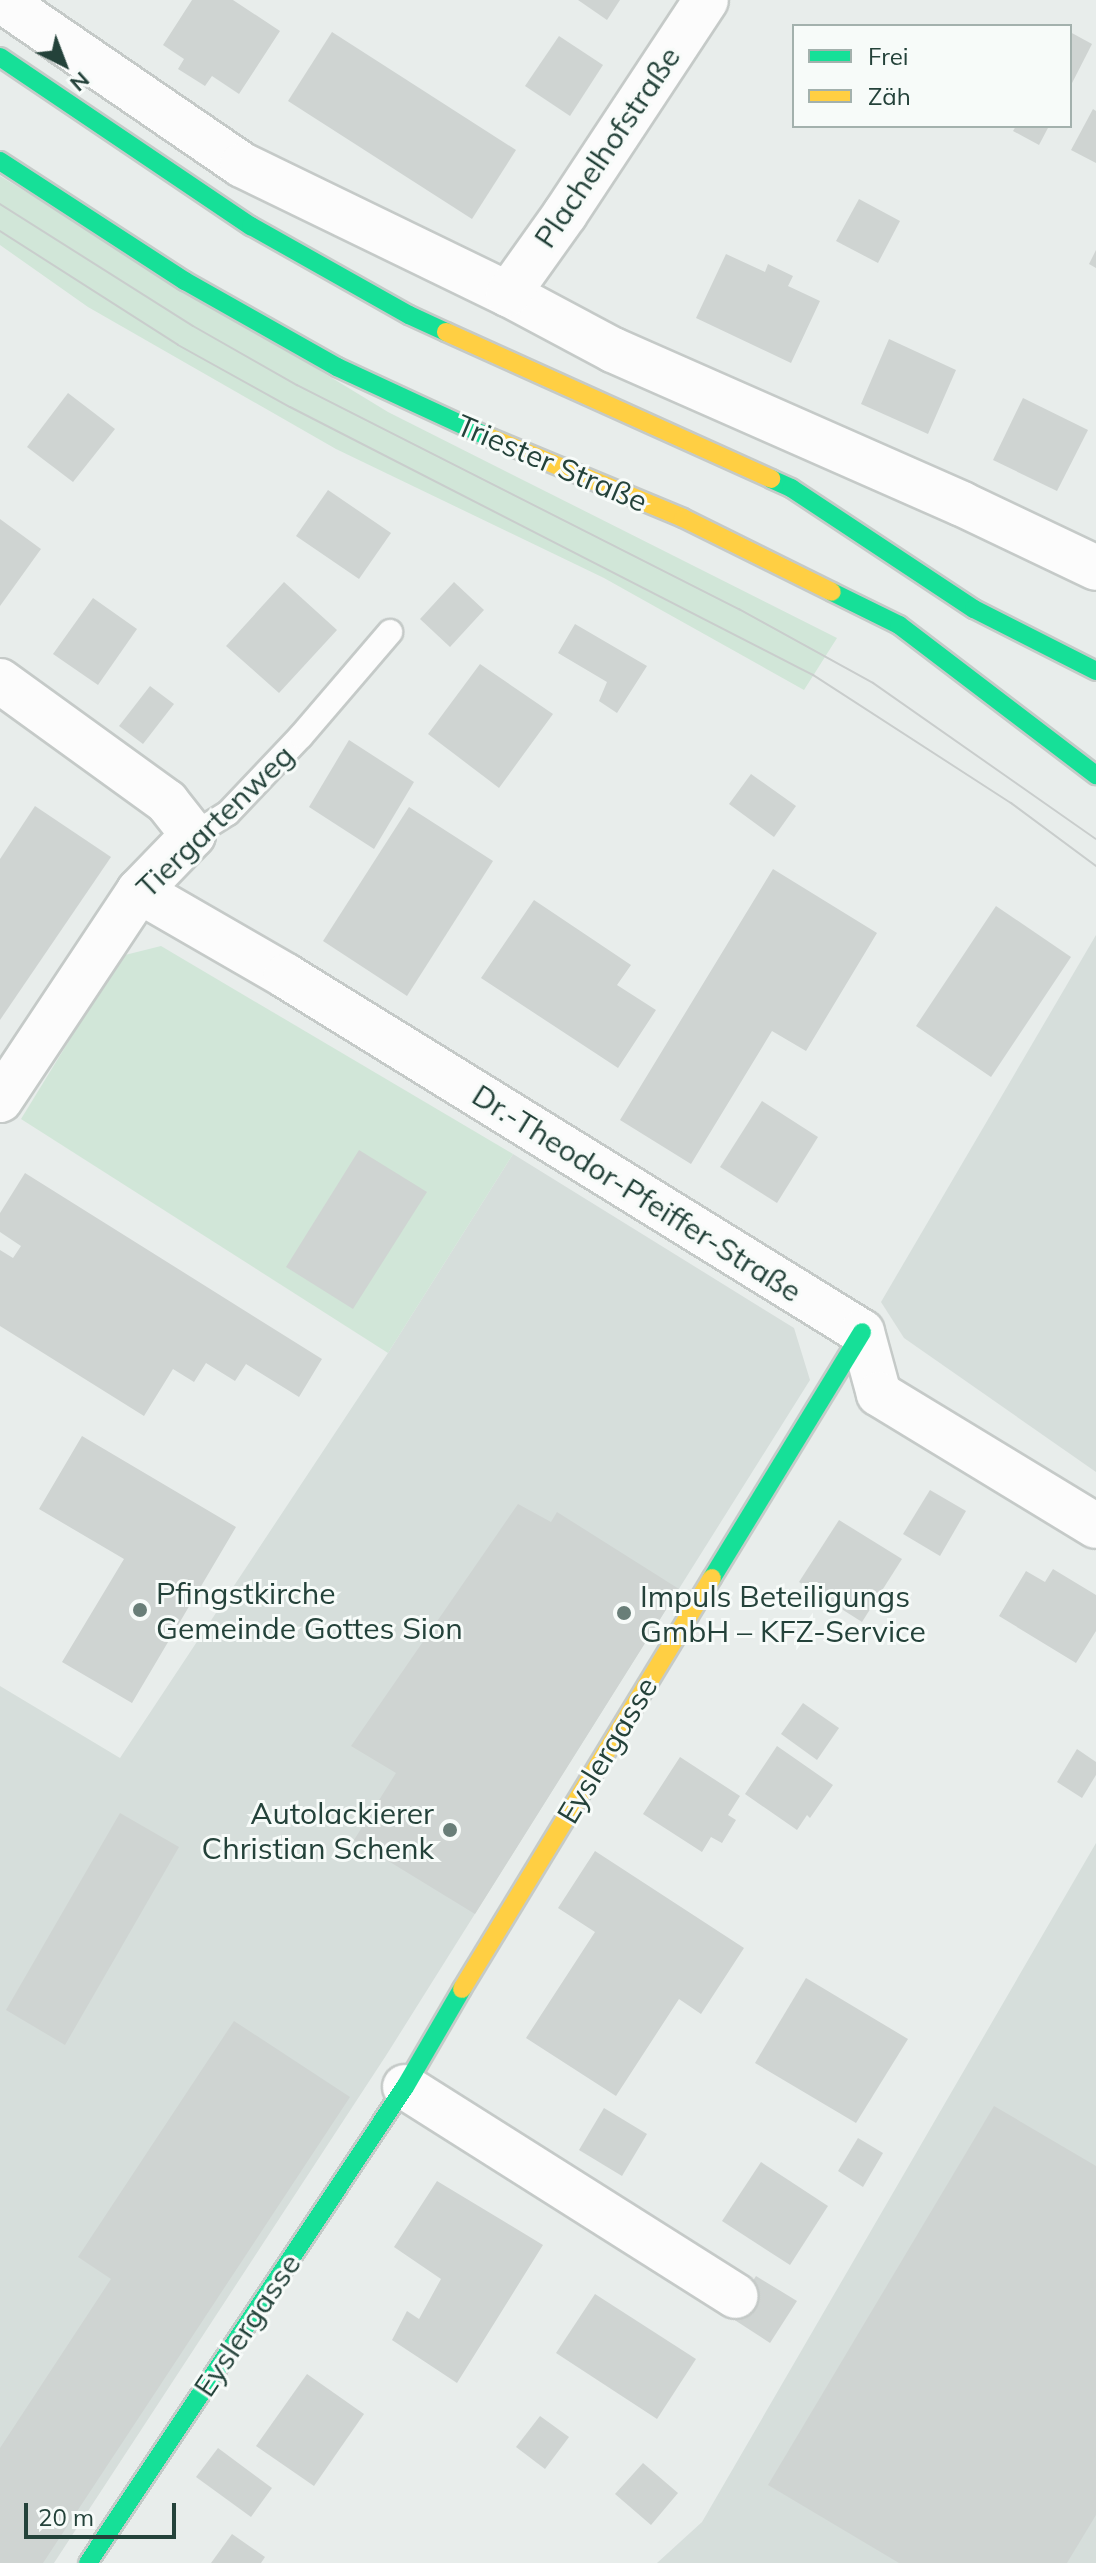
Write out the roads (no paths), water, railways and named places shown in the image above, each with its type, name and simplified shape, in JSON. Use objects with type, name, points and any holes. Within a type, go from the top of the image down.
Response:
[{"type":"main road","points":[[0,57],[251,226],[409,315],[791,488],[974,609],[1096,671]]},
{"type":"main road","name":"Triester Straße","points":[[0,161],[185,281],[337,367],[473,431],[683,518],[899,625],[1096,775]]},
{"type":"main road","name":"Eyslergasse","points":[[88,2563],[405,2087],[477,1962],[862,1332]]},
{"type":"street","points":[[1,0],[242,165],[508,294],[613,350],[962,504],[1096,568]]},
{"type":"street","name":"Plachelhofstraße","points":[[508,294],[565,214],[706,0]]},
{"type":"street","points":[[0,681],[167,802],[193,835]]},
{"type":"street","name":"Tiergartenweg","points":[[0,1100],[139,891],[193,835]]},
{"type":"street","name":"Dr.-Theodor-Pfeiffer-Straße","points":[[139,891],[299,984],[862,1332]]},
{"type":"street","points":[[862,1332],[879,1394],[1096,1526]]},
{"type":"street","points":[[405,2087],[736,2296]]},
{"type":"lane","name":"Tiergartenweg","points":[[193,835],[228,813],[301,736],[390,632]]},
{"type":"tram line","points":[[0,204],[193,326],[297,385],[739,609],[873,683],[1096,839]]},
{"type":"tram line","points":[[0,231],[178,345],[290,407],[813,675],[1011,803],[1096,866]]},
{"type":"place","name":"Pfingstkirche Gemeinde Gottes Sion","points":[[140,1610]]},
{"type":"place","name":"Impuls Beteiligungs GmbH – KFZ-Service","points":[[624,1613]]},
{"type":"place","name":"Autolackierer Christian Schenk","points":[[450,1830]]}]
